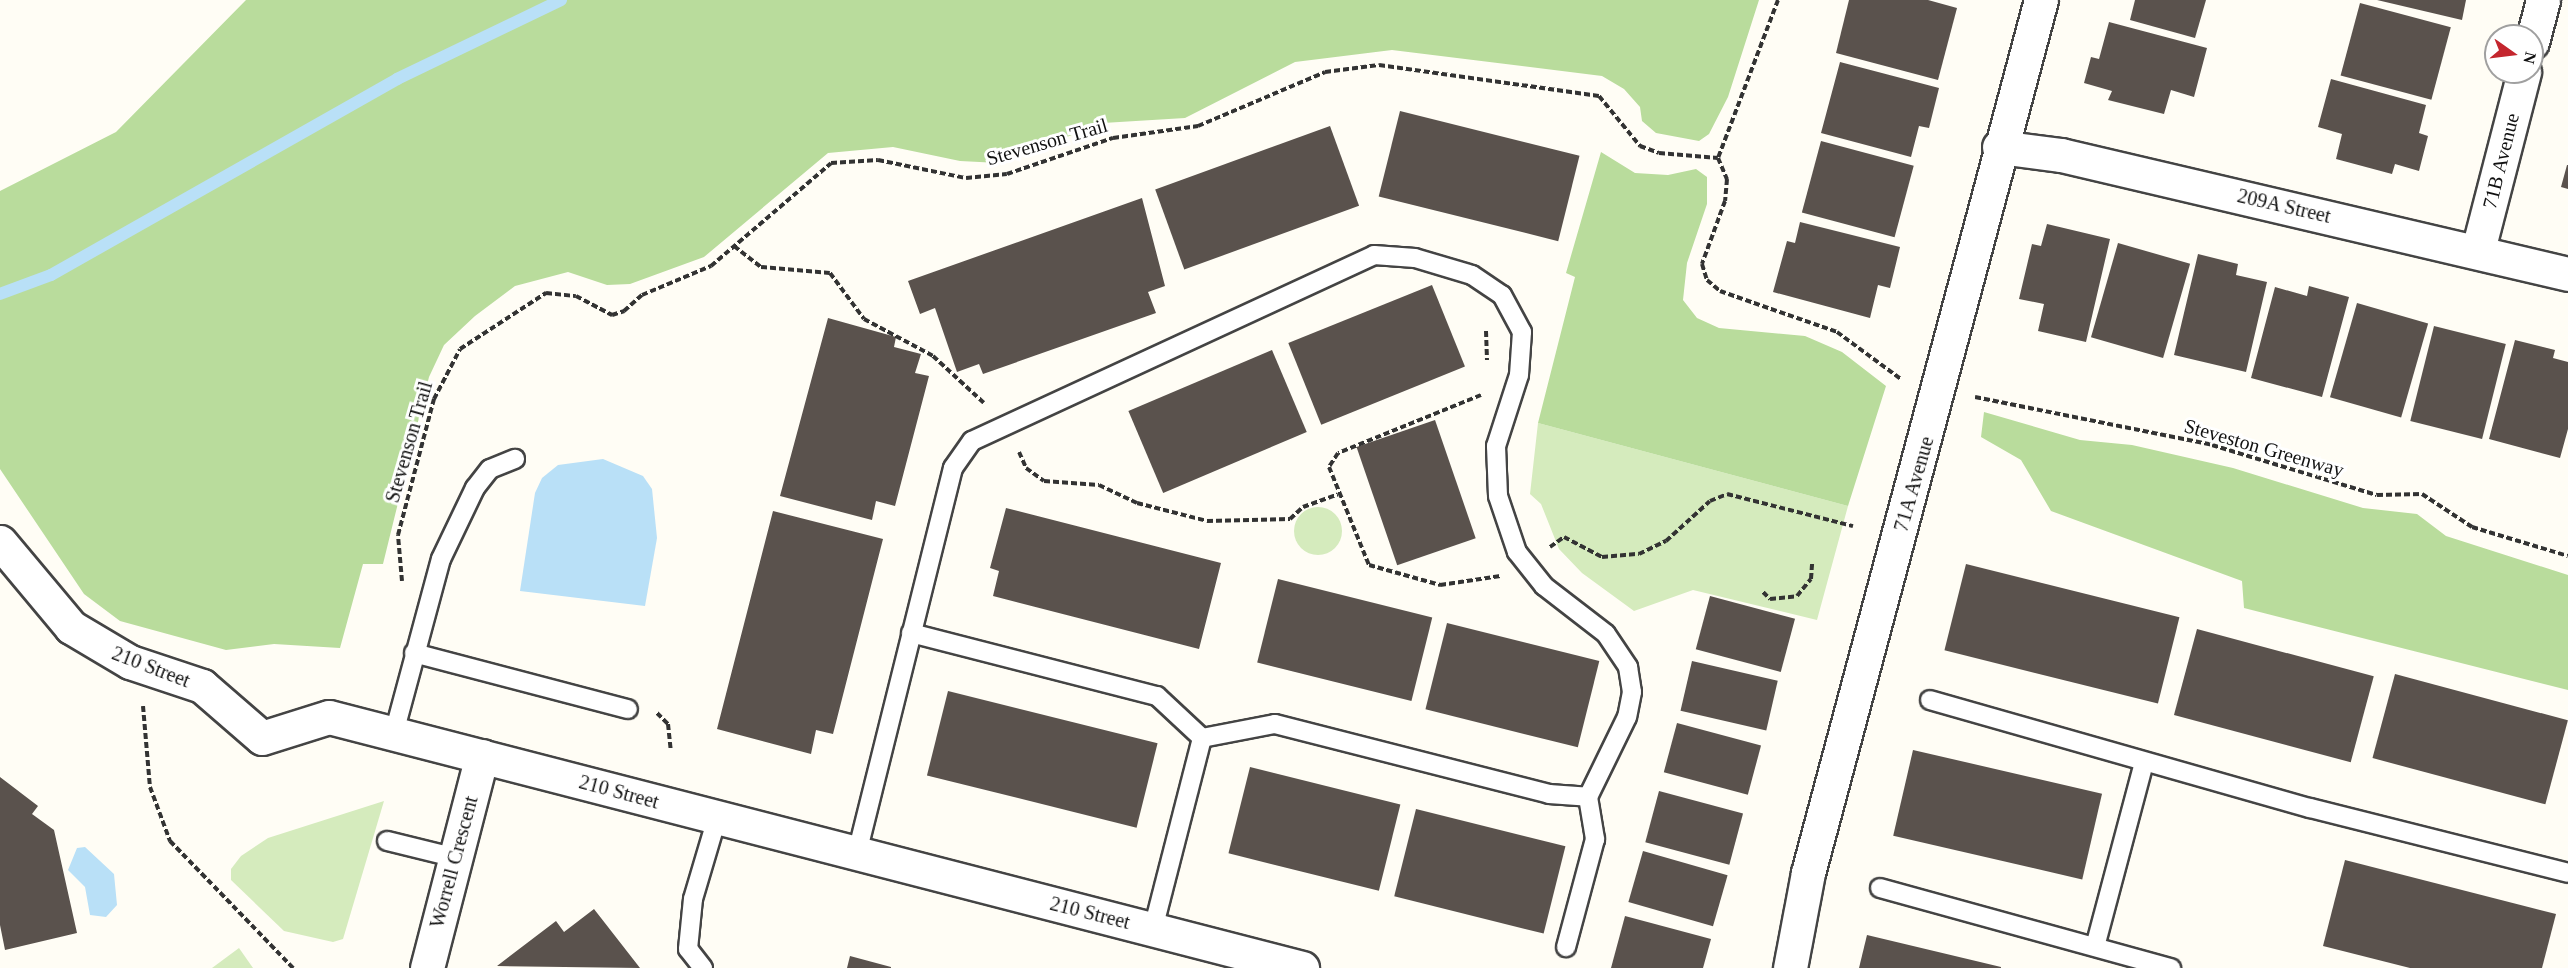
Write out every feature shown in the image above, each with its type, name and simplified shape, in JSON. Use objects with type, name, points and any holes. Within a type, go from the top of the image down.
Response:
[{"type":"street","name":"71A Avenue","points":[[1790,968],[1808,873],[1941,389],[1999,147],[2041,0]]},
{"type":"street","points":[[2537,24],[2543,0]]},
{"type":"street","name":"71B Avenue","points":[[2478,250],[2521,84]]},
{"type":"street","name":"209A Street","points":[[1999,147],[2061,155],[2478,250],[2568,274]]},
{"type":"street","name":"210 Street","points":[[0,542],[71,627],[139,666],[202,686],[262,738],[329,717],[1302,968]]},
{"type":"street","name":"Worrell Crescent","points":[[427,968],[482,756]]},
{"type":"lane","points":[[856,853],[952,468],[972,441],[1374,255],[1415,258],[1472,275],[1502,295],[1522,332],[1519,375],[1496,446],[1498,496],[1525,562],[1544,586],[1606,634],[1628,667],[1632,692],[1627,717],[1588,797],[1595,839],[1566,947]]},
{"type":"lane","points":[[394,733],[420,627],[441,559],[475,488],[490,469],[515,459]]},
{"type":"lane","points":[[912,633],[1157,696],[1202,738]]},
{"type":"lane","points":[[414,653],[628,709]]},
{"type":"lane","points":[[1930,700],[2144,762],[2568,873]]},
{"type":"lane","points":[[1202,738],[1275,724],[1549,794],[1588,797]]},
{"type":"lane","points":[[1153,929],[1202,738]]},
{"type":"lane","points":[[2096,943],[2144,762]]},
{"type":"lane","points":[[703,968],[688,949],[693,899],[717,818]]},
{"type":"lane","points":[[387,841],[456,858]]},
{"type":"lane","points":[[1880,888],[2096,943],[2171,968]]},
{"type":"path","points":[[1718,158],[1778,0]]},
{"type":"path","name":"Stevenson Trail","points":[[420,627],[402,581],[398,535],[434,399],[459,349],[546,293],[576,296],[612,315],[624,311],[642,295],[711,266],[831,163],[878,160],[966,178],[1007,174],[1113,138],[1198,126],[1325,72],[1379,65],[1599,96],[1640,146],[1659,153],[1718,158]]},
{"type":"path","name":"Steveston Greenway","points":[[1718,158],[1727,179],[1725,201],[1702,264],[1707,280],[1720,291],[1820,324],[1886,371],[1941,389],[2212,446],[2378,495],[2422,494],[2472,527],[2568,556]]},
{"type":"path","points":[[1486,285],[1479,297],[1487,372]]},
{"type":"path","points":[[1486,383],[1485,393],[1338,453],[1329,467],[1369,565],[1440,585],[1494,578],[1525,562],[1564,537],[1602,556],[1639,554],[1666,541],[1710,501],[1727,494],[1853,526]]},
{"type":"path","points":[[1763,592],[1770,599],[1797,596],[1811,579],[1812,563]]},
{"type":"path","points":[[139,666],[150,787],[162,826],[182,855],[293,968]]},
{"type":"green space","points":[[246,0],[1759,0],[1728,97],[1709,134],[1699,141],[1656,133],[1642,121],[1640,107],[1624,89],[1602,76],[1392,50],[1295,62],[1185,118],[1103,123],[999,163],[960,161],[893,147],[828,153],[704,257],[630,284],[607,285],[568,272],[515,286],[475,316],[444,345],[429,377],[383,564],[363,564],[340,648],[274,644],[226,650],[120,621],[84,594],[0,469],[0,191],[116,132]]},
{"type":"green space","points":[[1601,152],[1635,173],[1668,175],[1696,169],[1707,177],[1707,204],[1687,263],[1683,300],[1697,318],[1719,328],[1805,336],[1842,352],[1886,386],[1848,506],[1538,423],[1575,277],[1566,273]]},
{"type":"green space","points":[[1984,412],[2080,440],[2132,445],[2233,468],[2363,508],[2417,514],[2446,536],[2568,575],[2568,690],[2244,608],[2242,581],[2051,511],[2021,460],[1981,437]]},
{"type":"green space","points":[[1538,423],[1848,506],[1817,620],[1693,590],[1634,611],[1582,573],[1559,549],[1541,504],[1530,494]]},
{"type":"green space","points":[[1318,507],[1335,514],[1342,531],[1335,548],[1318,555],[1301,548],[1294,531],[1301,514]]},
{"type":"green space","points":[[384,801],[343,939],[333,942],[284,931],[231,880],[231,869],[241,856],[268,838]]},
{"type":"green space","points":[[239,948],[253,968],[212,968]]},
{"type":"water","points":[[603,459],[643,476],[652,489],[657,538],[645,606],[520,591],[535,493],[542,478],[558,465]]},
{"type":"water","points":[[85,847],[114,874],[117,905],[106,917],[90,915],[85,887],[68,870],[77,848]]},
{"type":"building","points":[[1849,0],[1928,0],[1957,8],[1938,80],[1836,53]]},
{"type":"building","points":[[2135,0],[2206,0],[2195,38],[2130,20]]},
{"type":"building","points":[[2377,0],[2466,0],[2462,20]]},
{"type":"building","points":[[2360,3],[2451,27],[2431,100],[2341,75]]},
{"type":"building","points":[[2109,22],[2207,48],[2194,97],[2171,90],[2164,114],[2108,100],[2112,91],[2084,83],[2091,57],[2099,59]]},
{"type":"building","points":[[1840,62],[1939,88],[1929,128],[1919,126],[1911,157],[1821,133]]},
{"type":"building","points":[[2331,79],[2426,105],[2419,133],[2428,136],[2419,171],[2395,164],[2392,174],[2336,159],[2342,134],[2318,127]]},
{"type":"building","points":[[1400,111],[1580,156],[1558,241],[1379,196]]},
{"type":"building","points":[[1330,126],[1359,206],[1184,269],[1155,190]]},
{"type":"building","points":[[1821,141],[1914,166],[1895,237],[1802,212]]},
{"type":"building","points":[[2568,165],[2568,189],[2561,187]]},
{"type":"building","points":[[1142,198],[1165,286],[1148,292],[1156,313],[983,374],[979,364],[957,372],[935,308],[920,314],[908,281]]},
{"type":"building","points":[[1800,222],[1900,247],[1890,288],[1878,285],[1870,318],[1773,292],[1787,241],[1795,243]]},
{"type":"building","points":[[2047,224],[2110,239],[2086,342],[2038,331],[2044,304],[2019,299],[2032,244],[2041,246]]},
{"type":"building","points":[[2118,243],[2190,264],[2163,358],[2091,337]]},
{"type":"building","points":[[2198,254],[2238,264],[2236,275],[2267,282],[2246,372],[2174,355]]},
{"type":"building","points":[[1432,285],[1465,367],[1321,425],[1288,343]]},
{"type":"building","points":[[2309,286],[2349,297],[2322,397],[2251,378],[2275,287],[2307,296]]},
{"type":"building","points":[[2357,303],[2428,323],[2401,418],[2330,397]]},
{"type":"building","points":[[828,318],[896,337],[894,347],[921,354],[915,373],[929,376],[895,506],[876,501],[872,520],[780,496]]},
{"type":"building","points":[[2434,326],[2506,344],[2482,439],[2410,421]]},
{"type":"building","points":[[2515,340],[2555,350],[2553,358],[2568,362],[2568,429],[2560,458],[2489,439]]},
{"type":"building","points":[[1272,350],[1307,432],[1163,493],[1128,411]]},
{"type":"building","points":[[1435,420],[1476,538],[1397,565],[1357,447]]},
{"type":"building","points":[[1006,508],[1221,563],[1199,649],[993,596],[999,571],[990,568]]},
{"type":"building","points":[[773,511],[883,539],[833,734],[816,730],[811,754],[717,729]]},
{"type":"building","points":[[1966,564],[2179,617],[2158,704],[1944,650]]},
{"type":"building","points":[[1278,579],[1432,617],[1411,701],[1257,662]]},
{"type":"building","points":[[1710,596],[1795,619],[1781,672],[1696,649]]},
{"type":"building","points":[[1447,623],[1599,661],[1578,747],[1425,709]]},
{"type":"building","points":[[2197,629],[2374,676],[2351,762],[2174,715]]},
{"type":"building","points":[[1692,661],[1778,681],[1766,730],[1681,711]]},
{"type":"building","points":[[2395,674],[2568,720],[2545,804],[2372,758]]},
{"type":"building","points":[[948,691],[1158,743],[1137,828],[927,775]]},
{"type":"building","points":[[1677,723],[1761,746],[1748,795],[1664,772]]},
{"type":"building","points":[[1913,750],[2102,794],[2082,879],[1893,836]]},
{"type":"building","points":[[1250,767],[1400,804],[1379,891],[1228,853]]},
{"type":"building","points":[[0,777],[38,806],[32,814],[54,830],[77,933],[5,950],[0,925]]},
{"type":"building","points":[[1659,791],[1743,814],[1729,865],[1645,842]]},
{"type":"building","points":[[1416,809],[1565,846],[1544,934],[1394,896]]},
{"type":"building","points":[[1643,851],[1728,875],[1713,926],[1628,902]]},
{"type":"building","points":[[2345,860],[2556,914],[2542,968],[2410,968],[2323,946]]},
{"type":"building","points":[[594,909],[640,968],[497,966],[556,921],[564,932]]},
{"type":"building","points":[[1625,916],[1711,939],[1703,968],[1611,968]]},
{"type":"building","points":[[1867,935],[2001,967],[2001,968],[1859,968]]},
{"type":"building","points":[[850,956],[891,967],[891,968],[847,968]]},
{"type":"waterway","points":[[0,294],[51,275],[397,79],[561,0]]}]
